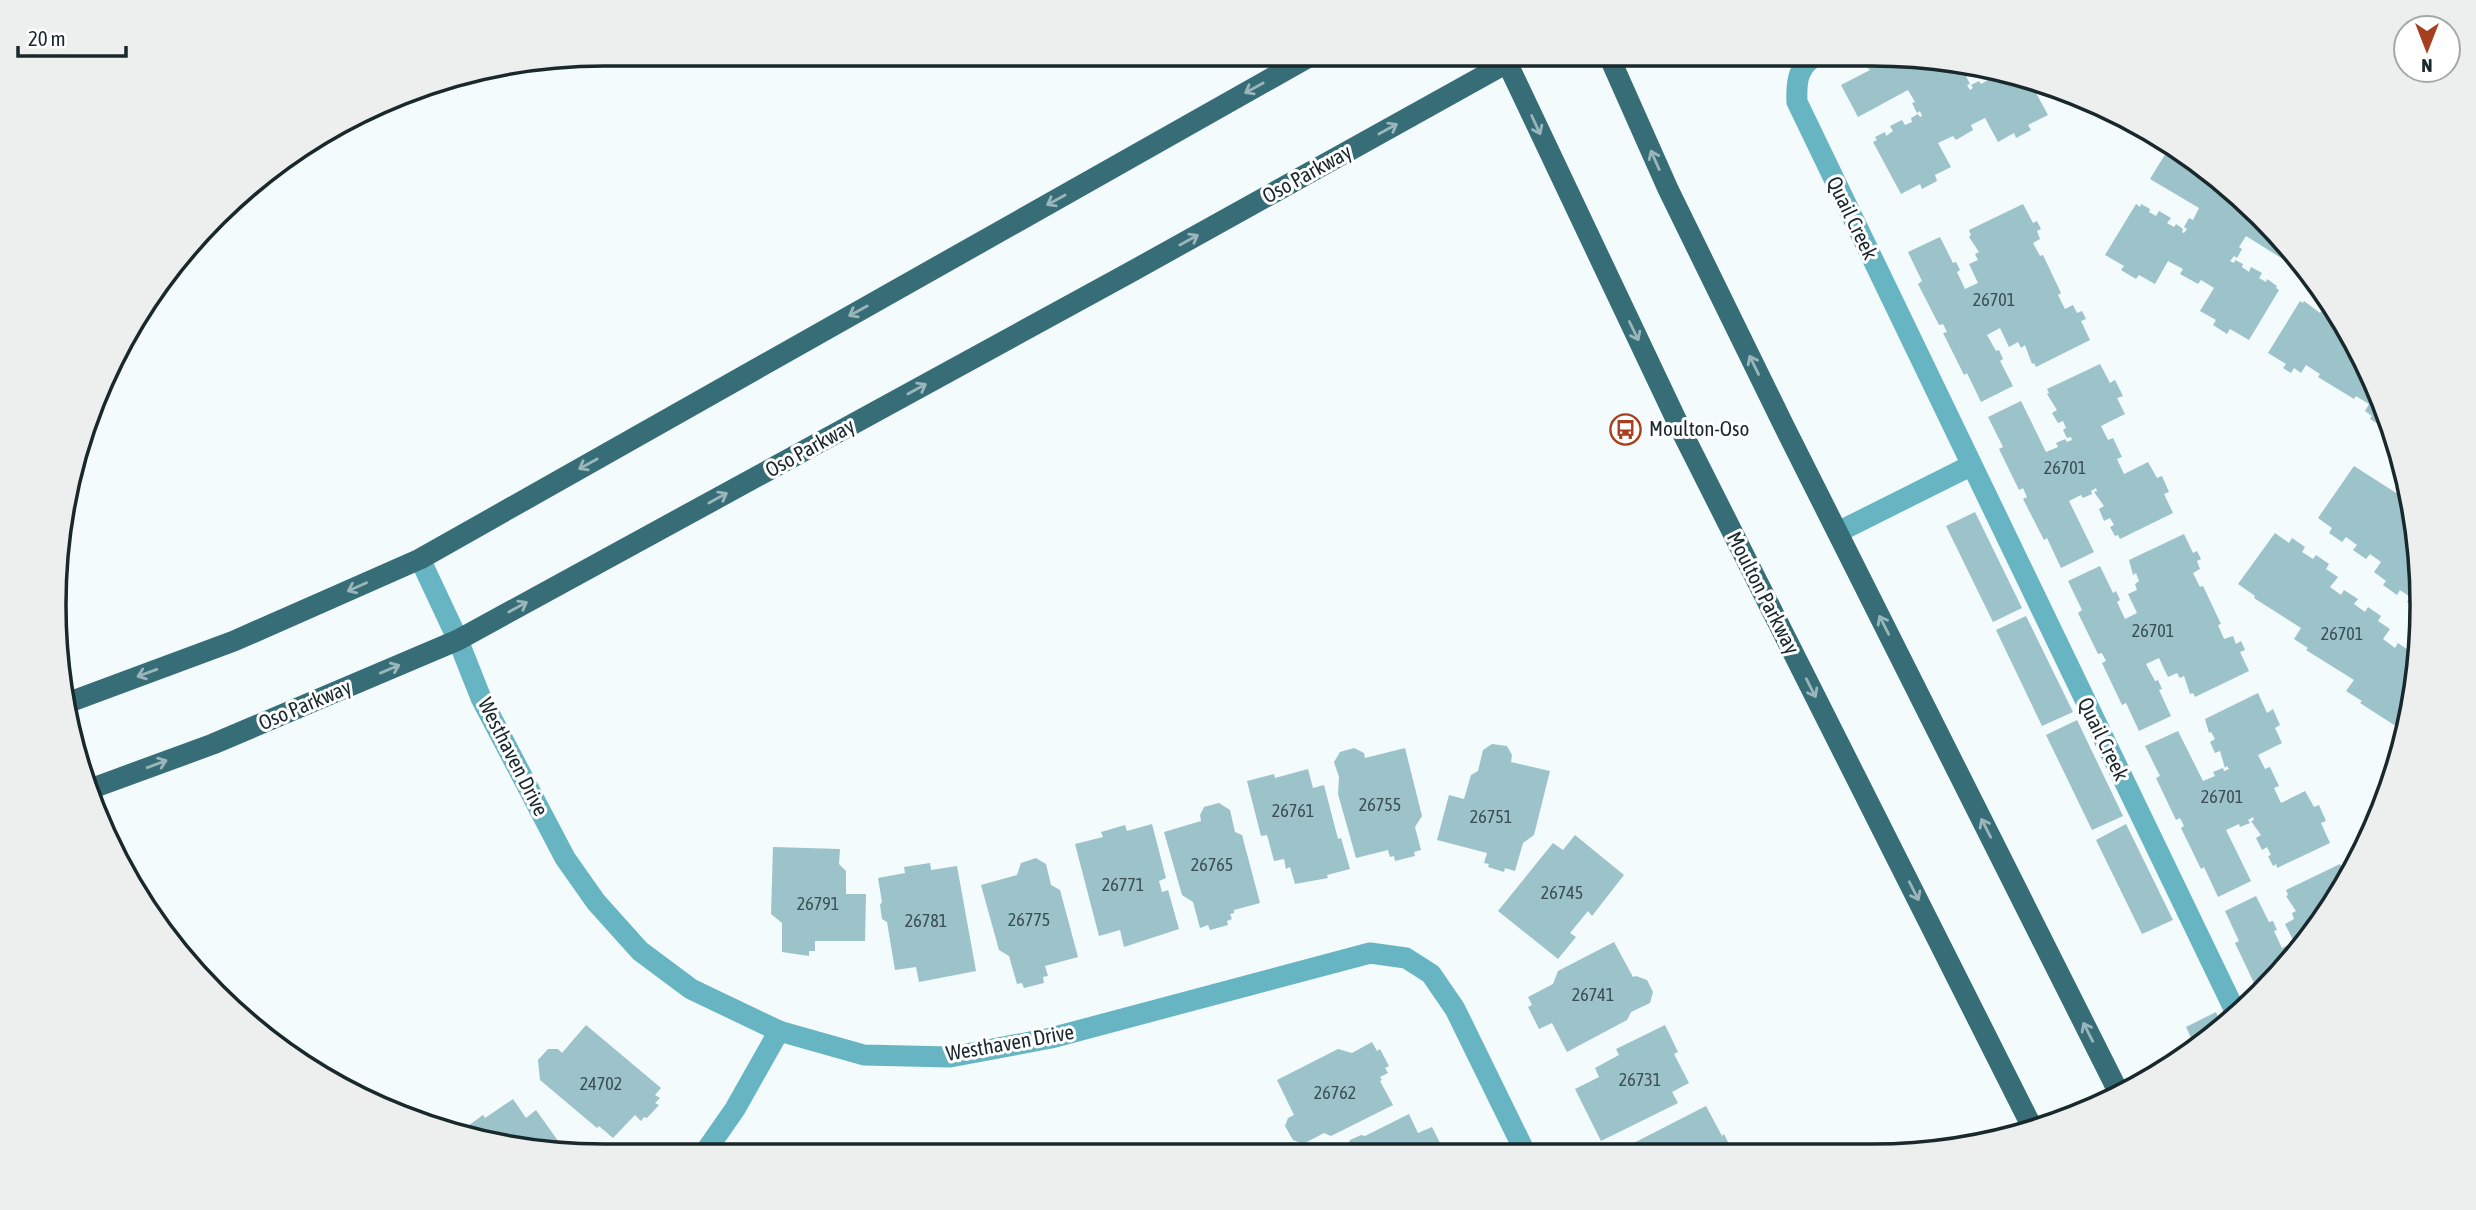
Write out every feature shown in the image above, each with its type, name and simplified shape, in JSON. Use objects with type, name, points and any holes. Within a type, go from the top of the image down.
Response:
[{"type":"main road","points":[[75,700],[234,641],[419,559],[1293,66]]},
{"type":"main road","name":"Oso Parkway","points":[[98,786],[214,744],[458,640],[1105,287],[1495,66]]},
{"type":"main road","name":"Moulton Parkway","points":[[1515,66],[1683,434],[2028,1120]]},
{"type":"main road","points":[[1613,66],[1674,201],[2115,1085]]},
{"type":"street","name":"Quail Creek","points":[[1803,66],[1796,81],[1797,102],[1970,466],[2232,1005]]},
{"type":"street","points":[[1838,532],[1970,466]]},
{"type":"street","name":"Westhaven Drive","points":[[419,559],[458,640],[481,698],[559,846],[596,902],[640,951],[691,989],[779,1031],[864,1055],[950,1057],[1051,1038],[1370,953],[1406,958],[1431,974],[1455,1009],[1521,1144]]},
{"type":"street","points":[[711,1144],[736,1109],[779,1031]]},
{"type":"building","points":[[1867,67],[1906,68],[1966,75],[1970,90],[1973,88],[1971,85],[1988,80],[2010,85],[2036,93],[2048,115],[2028,125],[2031,130],[2016,138],[2014,133],[1998,142],[1985,118],[1971,125],[1973,130],[1956,140],[1953,136],[1938,143],[1951,167],[1935,175],[1937,181],[1922,189],[1920,184],[1901,194],[1873,142],[1877,140],[1875,137],[1885,132],[1886,136],[1893,131],[1890,126],[1902,120],[1905,125],[1912,122],[1911,118],[1918,114],[1922,116],[1920,111],[1917,113],[1912,103],[1915,102],[1908,90],[1858,117],[1841,85],[1870,70]]},
{"type":"building","points":[[2165,154],[2170,157],[2226,200],[2284,260],[2246,236],[2239,247],[2242,249],[2237,258],[2234,256],[2230,261],[2243,264],[2242,267],[2249,272],[2251,267],[2262,273],[2259,278],[2266,282],[2267,279],[2279,290],[2249,340],[2230,329],[2227,334],[2213,325],[2216,320],[2200,311],[2214,288],[2201,280],[2198,284],[2180,274],[2183,269],[2168,261],[2155,284],[2139,275],[2136,279],[2121,270],[2124,266],[2105,255],[2136,204],[2150,209],[2149,212],[2156,216],[2159,211],[2171,218],[2167,223],[2174,227],[2176,224],[2184,233],[2189,218],[2193,220],[2199,208],[2150,179]]},
{"type":"building","points":[[2023,204],[2033,223],[2037,221],[2041,229],[2037,231],[2040,239],[2033,243],[2040,256],[2043,255],[2061,293],[2058,295],[2065,309],[2073,305],[2077,313],[2082,311],[2086,319],[2081,321],[2090,340],[2036,367],[2032,364],[2025,345],[2021,348],[2018,342],[2009,347],[2000,328],[1987,335],[1996,351],[1999,350],[2003,359],[2000,361],[2013,386],[1981,402],[1943,333],[1947,332],[1943,324],[1939,325],[1918,284],[1922,281],[1908,252],[1940,237],[1953,263],[1956,262],[1960,270],[1957,272],[1965,289],[1978,283],[1969,264],[1978,260],[1975,254],[1979,252],[1969,237],[1969,230]]},
{"type":"building","points":[[2300,301],[2320,313],[2322,311],[2354,367],[2378,424],[2370,419],[2372,416],[2365,411],[2369,404],[2356,396],[2354,399],[2318,377],[2320,374],[2306,365],[2301,373],[2294,368],[2291,373],[2283,368],[2286,364],[2268,353]]},
{"type":"building","points":[[2100,364],[2110,383],[2115,380],[2123,396],[2117,398],[2125,414],[2101,426],[2108,440],[2113,438],[2122,457],[2117,459],[2124,474],[2148,462],[2157,478],[2162,476],[2169,492],[2164,494],[2173,513],[2120,539],[2110,527],[2114,525],[2110,518],[2104,521],[2099,509],[2104,506],[2094,492],[2097,491],[2096,488],[2091,491],[2092,494],[2083,498],[2081,495],[2069,501],[2094,552],[2061,568],[2047,538],[2044,540],[2023,499],[2027,497],[2023,488],[2019,490],[1999,449],[2003,447],[1988,417],[2021,401],[2046,452],[2058,447],[2056,443],[2065,439],[2067,442],[2072,440],[2071,437],[2067,438],[2063,430],[2066,428],[2063,421],[2058,423],[2052,413],[2057,410],[2047,394],[2047,389]]},
{"type":"building","points":[[2354,466],[2398,494],[2405,535],[2410,597],[2400,590],[2397,595],[2383,585],[2386,581],[2374,572],[2381,562],[2370,554],[2366,559],[2353,550],[2357,545],[2346,537],[2342,542],[2329,533],[2332,528],[2318,518]]},
{"type":"building","points":[[1975,512],[2022,608],[1993,622],[1946,526]]},
{"type":"building","points":[[2275,533],[2289,543],[2292,538],[2305,547],[2302,552],[2313,559],[2316,555],[2329,564],[2326,569],[2338,577],[2330,587],[2341,595],[2344,590],[2358,599],[2354,604],[2365,612],[2368,607],[2381,616],[2378,621],[2390,629],[2383,639],[2395,648],[2398,643],[2407,649],[2395,726],[2346,691],[2354,680],[2306,650],[2308,648],[2294,639],[2301,628],[2254,598],[2255,596],[2238,584]]},
{"type":"building","points":[[2184,534],[2193,553],[2197,551],[2201,559],[2197,561],[2200,569],[2193,573],[2200,587],[2203,586],[2221,624],[2218,625],[2224,639],[2233,636],[2236,644],[2241,641],[2245,650],[2240,652],[2249,671],[2195,697],[2193,693],[2190,694],[2184,676],[2180,678],[2177,673],[2168,677],[2159,658],[2146,664],[2155,681],[2158,680],[2162,689],[2159,690],[2171,716],[2139,731],[2126,703],[2122,705],[2102,663],[2106,661],[2102,653],[2098,654],[2078,613],[2082,610],[2068,581],[2100,566],[2113,593],[2116,591],[2120,600],[2117,602],[2125,619],[2137,613],[2128,594],[2137,590],[2135,584],[2139,581],[2136,573],[2133,575],[2129,560]]},
{"type":"building","points":[[2026,616],[2073,712],[2042,726],[1996,630]]},
{"type":"building","points":[[2258,693],[2267,713],[2273,709],[2280,725],[2275,728],[2282,743],[2258,755],[2265,769],[2270,767],[2279,786],[2274,788],[2281,803],[2305,791],[2314,807],[2319,805],[2326,821],[2321,823],[2330,843],[2277,868],[2268,856],[2271,855],[2267,847],[2262,850],[2256,838],[2261,835],[2251,821],[2254,820],[2253,817],[2248,820],[2250,823],[2240,827],[2239,824],[2226,830],[2251,881],[2218,897],[2181,828],[2184,826],[2180,818],[2176,820],[2156,778],[2160,776],[2145,746],[2178,731],[2203,781],[2215,776],[2213,772],[2229,769],[2227,766],[2225,768],[2220,751],[2215,753],[2210,742],[2215,739],[2211,732],[2209,733],[2205,719]]},
{"type":"building","points":[[2077,720],[2123,816],[2092,830],[2046,735]]},
{"type":"building","points":[[1492,744],[1507,746],[1512,755],[1511,762],[1550,771],[1534,835],[1523,843],[1515,871],[1505,868],[1504,872],[1488,867],[1489,864],[1484,863],[1487,853],[1437,840],[1449,795],[1464,799],[1471,775],[1478,771],[1483,750]]},
{"type":"building","points":[[1354,748],[1364,753],[1365,758],[1405,748],[1422,816],[1415,827],[1421,850],[1414,852],[1415,856],[1395,861],[1388,850],[1356,858],[1338,794],[1339,777],[1334,762],[1340,752]]},
{"type":"building","points":[[1308,769],[1313,788],[1324,785],[1338,839],[1341,838],[1350,869],[1327,875],[1328,878],[1295,884],[1290,867],[1286,869],[1284,859],[1274,861],[1267,835],[1261,836],[1247,781],[1274,774],[1275,778]]},
{"type":"building","points":[[1219,803],[1230,810],[1235,832],[1242,835],[1260,903],[1234,910],[1234,913],[1230,914],[1232,919],[1227,921],[1228,925],[1210,930],[1208,925],[1200,928],[1193,902],[1182,895],[1164,832],[1201,821],[1200,815],[1204,807]]},
{"type":"building","points":[[1152,824],[1166,878],[1159,881],[1162,892],[1168,890],[1179,929],[1124,947],[1120,930],[1099,936],[1075,844],[1103,837],[1101,832],[1125,825],[1127,831]]},
{"type":"building","points":[[2126,824],[2173,920],[2142,934],[2096,840]]},
{"type":"building","points":[[1575,835],[1624,875],[1592,916],[1588,911],[1570,933],[1576,937],[1558,959],[1498,911],[1553,843],[1563,850]]},
{"type":"building","points":[[773,847],[840,849],[839,864],[846,871],[846,894],[866,894],[865,941],[815,941],[815,951],[809,951],[809,956],[782,952],[782,923],[771,914]]},
{"type":"building","points":[[1036,858],[1046,864],[1051,885],[1060,890],[1078,957],[1045,966],[1048,976],[1043,977],[1044,983],[1024,988],[1022,983],[1017,984],[1009,956],[999,950],[981,885],[1017,875],[1021,863]]},
{"type":"building","points":[[930,863],[931,870],[957,866],[976,971],[919,982],[916,967],[895,970],[887,922],[882,919],[878,878],[905,873],[904,867]]},
{"type":"building","points":[[2340,864],[2341,866],[2319,904],[2293,939],[2285,924],[2294,919],[2292,913],[2296,911],[2286,896],[2286,890]]},
{"type":"building","points":[[2256,896],[2269,922],[2273,921],[2277,930],[2274,931],[2282,948],[2288,945],[2254,984],[2235,943],[2239,941],[2225,911]]},
{"type":"building","points":[[1614,942],[1633,977],[1647,980],[1653,992],[1650,1003],[1631,1012],[1627,1020],[1567,1052],[1552,1023],[1539,1029],[1528,1007],[1532,1005],[1528,997],[1553,984],[1558,971]]},
{"type":"building","points":[[2216,1012],[2218,1017],[2191,1038],[2186,1027]]},
{"type":"building","points":[[586,1025],[661,1088],[655,1095],[660,1098],[655,1103],[659,1105],[647,1118],[644,1117],[641,1121],[635,1115],[613,1138],[599,1126],[597,1128],[540,1080],[538,1060],[548,1049],[558,1049],[562,1053]]},
{"type":"building","points":[[1665,1025],[1678,1052],[1674,1054],[1689,1083],[1672,1092],[1678,1103],[1601,1141],[1575,1089],[1599,1077],[1595,1068],[1619,1055],[1616,1049]]},
{"type":"building","points":[[1372,1042],[1377,1051],[1380,1049],[1389,1066],[1385,1068],[1388,1073],[1380,1077],[1380,1081],[1393,1105],[1331,1136],[1324,1133],[1303,1144],[1293,1140],[1285,1126],[1288,1118],[1294,1115],[1277,1080],[1338,1049],[1352,1053]]},
{"type":"building","points":[[513,1099],[526,1118],[536,1110],[558,1141],[468,1126],[483,1115],[485,1118]]},
{"type":"building","points":[[1706,1106],[1729,1144],[1632,1144]]},
{"type":"building","points":[[1409,1114],[1418,1133],[1432,1127],[1440,1144],[1348,1144],[1350,1140],[1365,1136]]},
{"type":"place","name":"Moulton-Oso","points":[[1626,429]]}]
